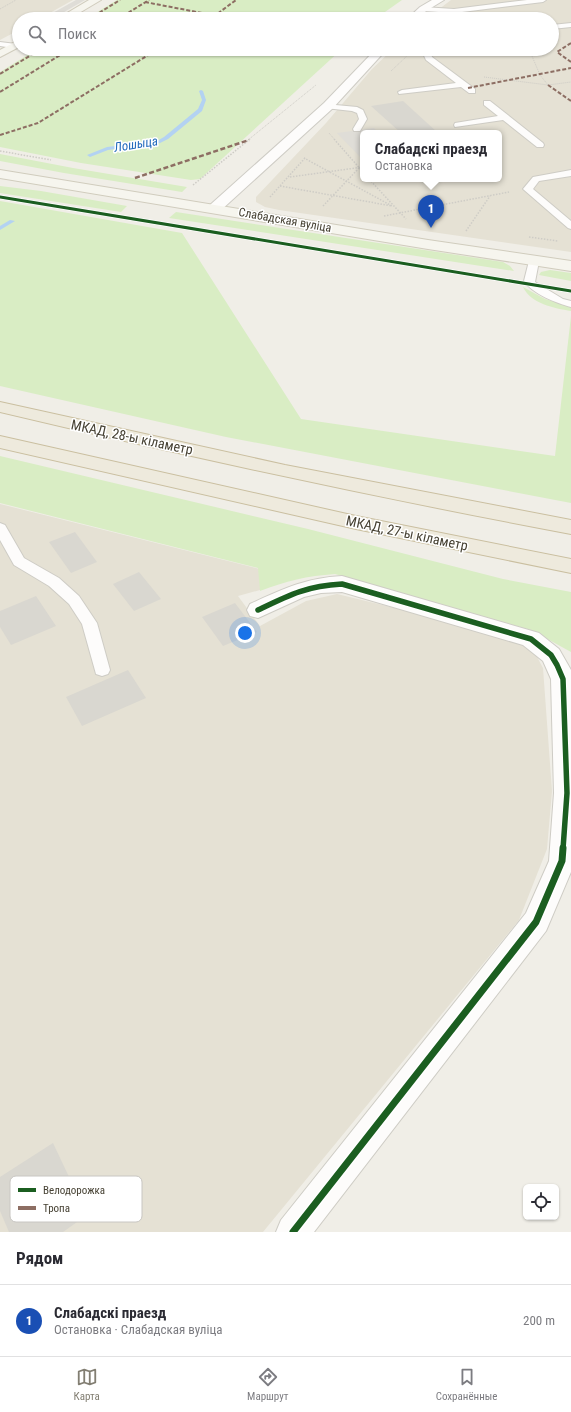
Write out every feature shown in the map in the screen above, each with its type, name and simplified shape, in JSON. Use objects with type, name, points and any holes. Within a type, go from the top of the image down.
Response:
[{"type":"highway","name":"МКАД, 28-ы кіламетр","points":[[0,407],[264,465],[469,508],[571,527]]},
{"type":"highway","name":"МКАД, 27-ы кіламетр","points":[[0,442],[243,498],[472,548],[571,566]]},
{"type":"main road","points":[[75,12],[96,0]]},
{"type":"main road","points":[[0,54],[12,47]]},
{"type":"main road","name":"Слабадская вуліца","points":[[0,174],[571,266]]},
{"type":"street","points":[[419,12],[439,0]]},
{"type":"street","points":[[215,208],[328,106],[375,56]]},
{"type":"street","points":[[258,610],[298,591],[321,585],[342,584],[531,639],[545,649],[557,662],[563,679],[567,793],[562,861],[536,922],[293,1232]]},
{"type":"lane","points":[[422,9],[454,11],[543,0]]},
{"type":"lane","points":[[490,7],[499,12]]},
{"type":"lane","points":[[559,26],[571,25]]},
{"type":"lane","points":[[0,44],[12,45]]},
{"type":"lane","points":[[428,56],[472,91]]},
{"type":"lane","points":[[402,92],[462,84]]},
{"type":"lane","points":[[487,103],[540,145]]},
{"type":"lane","points":[[328,106],[354,109],[360,112],[363,119],[357,129]]},
{"type":"lane","points":[[458,125],[505,117]]},
{"type":"lane","points":[[571,173],[536,179],[528,189],[571,226]]},
{"type":"lane","points":[[534,261],[529,281],[531,284],[559,301],[571,304]]},
{"type":"lane","points":[[0,528],[19,561],[54,582],[74,600],[89,623],[102,670]]},
{"type":"path","points":[[0,9],[16,0]]},
{"type":"path","points":[[0,13],[24,0]]},
{"type":"path","points":[[532,56],[540,75],[548,85]]},
{"type":"path","points":[[449,73],[548,85],[571,82]]},
{"type":"path","points":[[195,185],[318,84]]},
{"type":"path","points":[[329,133],[359,168]]},
{"type":"path","points":[[304,158],[392,206]]},
{"type":"path","points":[[289,177],[359,168]]},
{"type":"path","points":[[323,206],[359,168]]},
{"type":"path","points":[[372,182],[392,206],[407,220]]},
{"type":"path","points":[[280,186],[392,206]]},
{"type":"path","points":[[381,216],[528,189]]},
{"type":"path","points":[[465,233],[490,196]]},
{"type":"shaded area","points":[[0,0],[73,0],[52,12],[12,12],[12,34],[0,40]]},
{"type":"shaded area","points":[[76,0],[85,0],[64,12],[55,12]]},
{"type":"shaded area","points":[[451,0],[571,0],[571,252],[279,210],[265,207],[256,202],[256,197],[326,123],[372,69],[386,56],[559,56],[559,12],[435,12]]},
{"type":"shaded area","points":[[374,128],[376,130],[360,130],[360,157],[337,133]]},
{"type":"shaded area","points":[[0,504],[264,570],[260,590],[238,596],[260,626],[306,601],[337,594],[395,608],[523,645],[536,655],[543,668],[552,791],[547,849],[519,920],[263,1232],[0,1232]]},
{"type":"green space","points":[[117,0],[402,0],[385,12],[97,12]]},
{"type":"green space","points":[[26,56],[334,56],[200,179],[191,180],[81,163],[0,147],[0,72]]},
{"type":"green space","points":[[0,154],[187,187],[182,192],[64,173],[0,161]]},
{"type":"green space","points":[[0,186],[41,191],[127,206],[121,212],[0,193]]},
{"type":"green space","points":[[0,201],[182,233],[301,419],[555,456],[571,316],[571,503],[226,437],[0,386]]},
{"type":"green space","points":[[176,212],[503,262],[510,266],[514,271],[169,218]]},
{"type":"green space","points":[[550,270],[571,273],[571,281],[539,275],[541,272]]},
{"type":"green space","points":[[523,287],[545,299],[571,306],[571,311],[550,307],[531,298]]},
{"type":"green space","points":[[0,456],[308,529],[503,579],[571,592],[571,652],[531,630],[335,574],[315,576],[279,584],[260,591],[258,568],[0,503]]},
{"type":"building","points":[[403,101],[435,130],[398,130],[371,106]]},
{"type":"building","points":[[75,532],[97,562],[71,573],[49,542]]},
{"type":"building","points":[[139,572],[161,599],[134,611],[113,584]]},
{"type":"building","points":[[36,596],[56,626],[11,645],[0,627],[0,611]]},
{"type":"building","points":[[235,603],[257,632],[223,646],[202,617]]},
{"type":"building","points":[[128,670],[146,698],[82,726],[66,697]]},
{"type":"building","points":[[53,1143],[69,1176],[10,1176],[10,1222],[77,1222],[63,1232],[9,1232],[0,1211],[0,1177]]},
{"type":"waterway","name":"Лошыца","points":[[90,155],[107,149],[158,142],[166,138],[200,110],[204,100],[201,91]]},
{"type":"waterway","name":"Лошыца","points":[[0,228],[12,221]]},
{"type":"marked path","points":[[100,12],[120,0]]},
{"type":"marked path","points":[[129,12],[149,0]]},
{"type":"marked path","points":[[220,12],[236,0]]},
{"type":"marked path","points":[[145,2],[197,12]]},
{"type":"marked path","points":[[559,51],[571,43]]},
{"type":"marked path","points":[[559,53],[571,62]]},
{"type":"marked path","points":[[0,74],[30,56]]},
{"type":"marked path","points":[[0,92],[59,56]]},
{"type":"marked path","points":[[0,135],[38,123],[147,56]]},
{"type":"marked path","points":[[468,88],[571,68]]},
{"type":"marked path","points":[[548,85],[571,101]]},
{"type":"marked path","points":[[135,178],[249,140]]},
{"type":"cycle path","points":[[0,197],[571,291]]},
{"type":"cycle path","points":[[258,610],[298,591],[321,585],[342,584],[531,639],[551,655],[563,679],[567,793],[562,861],[536,922],[293,1232]]},
{"type":"place","name":"Слабадскі праезд","points":[[431,228]]}]
